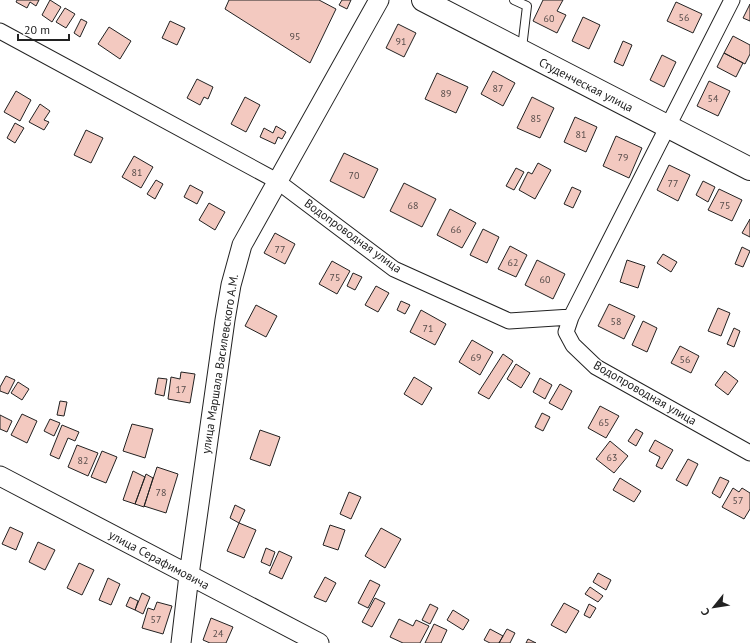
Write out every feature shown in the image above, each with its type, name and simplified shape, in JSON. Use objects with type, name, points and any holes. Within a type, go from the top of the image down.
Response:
[{"type":"main road","name":"Студенческая улица","points":[[435,2],[521,51],[750,169]]},
{"type":"street","name":"улица Маршала Василевского А.М.","points":[[181,643],[189,575],[231,285],[242,245],[379,0]]},
{"type":"street","points":[[571,317],[732,0]]},
{"type":"street","name":"Водопроводная улица","points":[[0,31],[277,181],[394,269],[509,321],[571,317],[566,332],[573,345],[596,367],[750,453]]},
{"type":"street","name":"улица Серафимовича","points":[[0,476],[318,643]]},
{"type":"lane","points":[[514,0],[527,6],[521,51]]},
{"type":"building","points":[[17,0],[39,0],[36,6],[30,2],[27,8],[16,2]]},
{"type":"building","points":[[50,0],[61,7],[52,22],[42,15]]},
{"type":"building","points":[[229,0],[319,0],[336,9],[310,63],[225,9]]},
{"type":"building","points":[[342,0],[351,0],[347,9],[339,5]]},
{"type":"building","points":[[543,0],[563,0],[557,11],[566,15],[557,33],[533,21]]},
{"type":"building","points":[[676,2],[702,14],[693,33],[667,21]]},
{"type":"building","points":[[750,4],[750,21],[743,18]]},
{"type":"building","points":[[65,8],[75,14],[66,28],[56,22]]},
{"type":"building","points":[[583,17],[600,25],[589,49],[572,41]]},
{"type":"building","points":[[81,19],[87,22],[80,37],[74,33]]},
{"type":"building","points":[[170,21],[185,28],[177,45],[162,38]]},
{"type":"building","points":[[398,24],[416,33],[404,57],[386,48]]},
{"type":"building","points":[[109,27],[131,41],[120,59],[98,44]]},
{"type":"building","points":[[733,36],[750,45],[750,54],[745,64],[724,53]]},
{"type":"building","points":[[623,41],[632,45],[623,66],[614,62]]},
{"type":"building","points":[[724,53],[743,63],[736,77],[717,67]]},
{"type":"building","points":[[662,55],[676,62],[664,87],[650,80]]},
{"type":"building","points":[[493,71],[515,83],[503,106],[481,94]]},
{"type":"building","points":[[437,73],[468,87],[456,113],[425,99]]},
{"type":"building","points":[[197,79],[213,87],[208,99],[204,97],[200,105],[187,98]]},
{"type":"building","points":[[709,81],[730,91],[718,116],[697,106]]},
{"type":"building","points":[[16,91],[31,100],[20,121],[4,112]]},
{"type":"building","points":[[245,97],[260,105],[246,132],[231,124]]},
{"type":"building","points":[[532,97],[554,108],[540,138],[517,128]]},
{"type":"building","points":[[40,104],[50,111],[44,120],[49,122],[44,130],[29,122]]},
{"type":"building","points":[[575,117],[597,127],[586,152],[564,142]]},
{"type":"building","points":[[15,123],[24,128],[15,143],[7,138]]},
{"type":"building","points":[[276,126],[286,132],[282,139],[278,137],[275,144],[260,137],[264,128],[273,133]]},
{"type":"building","points":[[86,130],[103,138],[91,163],[74,155]]},
{"type":"building","points":[[616,136],[642,148],[629,178],[603,166]]},
{"type":"building","points":[[344,153],[378,169],[364,198],[330,181]]},
{"type":"building","points":[[134,156],[153,167],[141,188],[122,177]]},
{"type":"building","points":[[538,163],[551,170],[535,199],[519,190],[528,172],[532,174]]},
{"type":"building","points":[[669,165],[690,175],[678,201],[657,190]]},
{"type":"building","points":[[516,168],[524,172],[514,190],[506,186]]},
{"type":"building","points":[[156,180],[163,184],[155,199],[147,194]]},
{"type":"building","points":[[703,181],[715,187],[708,202],[696,195]]},
{"type":"building","points":[[404,183],[436,199],[422,227],[390,211]]},
{"type":"building","points":[[190,185],[203,192],[197,204],[184,197]]},
{"type":"building","points":[[572,187],[581,191],[573,208],[564,204]]},
{"type":"building","points":[[719,189],[742,200],[732,221],[708,210]]},
{"type":"building","points":[[209,203],[225,212],[215,230],[199,220]]},
{"type":"building","points":[[450,209],[476,223],[462,248],[437,235]]},
{"type":"building","points":[[750,219],[750,237],[742,233]]},
{"type":"building","points":[[483,229],[499,237],[487,263],[470,255]]},
{"type":"building","points":[[275,233],[295,244],[285,264],[264,253]]},
{"type":"building","points":[[510,246],[527,255],[516,277],[498,269]]},
{"type":"building","points":[[742,247],[750,251],[743,267],[735,264]]},
{"type":"building","points":[[663,254],[677,262],[671,272],[657,263]]},
{"type":"building","points":[[537,260],[565,274],[553,299],[525,285]]},
{"type":"building","points":[[627,260],[645,266],[638,288],[620,282]]},
{"type":"building","points":[[332,261],[350,271],[337,294],[319,284]]},
{"type":"building","points":[[353,273],[362,277],[355,290],[347,286]]},
{"type":"building","points":[[376,286],[389,293],[378,312],[365,305]]},
{"type":"building","points":[[401,301],[410,305],[405,314],[397,310]]},
{"type":"building","points":[[609,304],[635,316],[624,339],[598,326]]},
{"type":"building","points":[[256,305],[277,316],[266,337],[245,326]]},
{"type":"building","points":[[718,308],[730,313],[721,336],[708,331]]},
{"type":"building","points":[[421,310],[446,324],[435,345],[410,332]]},
{"type":"building","points":[[643,321],[657,328],[647,352],[632,345]]},
{"type":"building","points":[[734,328],[740,331],[734,347],[727,344]]},
{"type":"building","points":[[472,340],[493,352],[480,375],[459,362]]},
{"type":"building","points":[[680,346],[699,356],[691,373],[671,363]]},
{"type":"building","points":[[503,354],[513,361],[489,399],[478,393]]},
{"type":"building","points":[[516,364],[530,373],[521,388],[507,379]]},
{"type":"building","points":[[725,371],[738,381],[728,395],[715,385]]},
{"type":"building","points":[[181,372],[195,374],[190,403],[168,399],[171,377],[180,379]]},
{"type":"building","points":[[6,376],[15,380],[8,394],[0,391],[0,387]]},
{"type":"building","points":[[414,377],[432,388],[422,405],[404,394]]},
{"type":"building","points":[[158,378],[167,379],[164,396],[155,394]]},
{"type":"building","points":[[540,378],[552,385],[545,399],[533,392]]},
{"type":"building","points":[[18,382],[29,389],[22,400],[11,393]]},
{"type":"building","points":[[560,384],[572,391],[562,410],[549,403]]},
{"type":"building","points":[[60,401],[67,402],[64,416],[57,415]]},
{"type":"building","points":[[600,406],[619,416],[606,438],[588,428]]},
{"type":"building","points":[[542,413],[550,417],[543,431],[535,427]]},
{"type":"building","points":[[22,414],[37,421],[27,443],[11,435]]},
{"type":"building","points":[[0,415],[12,421],[7,432],[0,429]]},
{"type":"building","points":[[50,419],[60,423],[54,436],[44,431]]},
{"type":"building","points":[[132,424],[153,429],[145,458],[123,451]]},
{"type":"building","points":[[62,425],[79,432],[75,441],[68,438],[59,459],[50,455]]},
{"type":"building","points":[[636,429],[643,433],[636,446],[628,441]]},
{"type":"building","points":[[260,430],[280,437],[270,466],[250,459]]},
{"type":"building","points":[[655,440],[673,450],[662,469],[656,466],[660,457],[649,451]]},
{"type":"building","points":[[610,441],[628,456],[614,473],[596,459]]},
{"type":"building","points":[[77,445],[98,453],[88,476],[68,467]]},
{"type":"building","points":[[102,451],[117,457],[106,483],[91,477]]},
{"type":"building","points":[[688,459],[698,464],[687,486],[676,480]]},
{"type":"building","points":[[157,467],[178,474],[166,513],[144,506]]},
{"type":"building","points":[[133,471],[145,477],[135,504],[123,500]]},
{"type":"building","points":[[146,474],[153,478],[144,507],[135,504]]},
{"type":"building","points":[[720,477],[729,481],[720,498],[712,493]]},
{"type":"building","points":[[620,478],[641,491],[634,502],[613,490]]},
{"type":"building","points":[[733,488],[739,492],[742,488],[750,493],[750,509],[744,519],[722,507]]},
{"type":"building","points":[[349,492],[361,497],[351,519],[340,514]]},
{"type":"building","points":[[235,505],[245,510],[239,523],[230,518]]},
{"type":"building","points":[[239,523],[256,530],[244,558],[227,551]]},
{"type":"building","points":[[330,525],[345,530],[338,550],[323,545]]},
{"type":"building","points":[[10,527],[23,533],[16,550],[2,544]]},
{"type":"building","points":[[381,528],[401,539],[385,568],[365,556]]},
{"type":"building","points":[[38,542],[55,550],[45,570],[29,562]]},
{"type":"building","points":[[266,548],[275,552],[270,566],[261,562]]},
{"type":"building","points":[[279,551],[292,557],[282,579],[269,573]]},
{"type":"building","points":[[79,563],[94,570],[82,595],[67,588]]},
{"type":"building","points":[[598,573],[611,580],[606,590],[593,582]]},
{"type":"building","points":[[325,577],[336,583],[326,602],[314,597]]},
{"type":"building","points":[[108,578],[120,584],[111,605],[99,600]]},
{"type":"building","points":[[370,580],[380,585],[368,608],[358,603]]},
{"type":"building","points":[[590,587],[603,596],[598,602],[585,594]]},
{"type":"building","points":[[142,593],[150,597],[143,614],[135,610]]},
{"type":"building","points":[[130,597],[138,601],[135,610],[126,606]]},
{"type":"building","points":[[375,598],[385,603],[372,627],[362,622]]},
{"type":"building","points":[[157,602],[172,606],[163,634],[142,628],[148,608],[154,610]]},
{"type":"building","points":[[564,603],[579,611],[566,633],[551,625]]},
{"type":"building","points":[[430,604],[438,608],[430,624],[422,620]]},
{"type":"building","points":[[589,604],[596,608],[590,618],[584,615]]},
{"type":"building","points":[[453,610],[469,620],[463,630],[447,620]]},
{"type":"building","points":[[211,618],[233,627],[226,643],[210,643],[203,640]]},
{"type":"building","points":[[399,619],[413,626],[416,620],[429,626],[420,643],[403,643],[390,637]]},
{"type":"building","points":[[434,624],[447,630],[441,643],[425,643]]},
{"type":"building","points":[[490,629],[503,636],[499,643],[490,643],[484,640]]},
{"type":"building","points":[[507,629],[515,633],[510,643],[499,643]]},
{"type":"building","points":[[528,639],[536,643],[526,643]]}]
